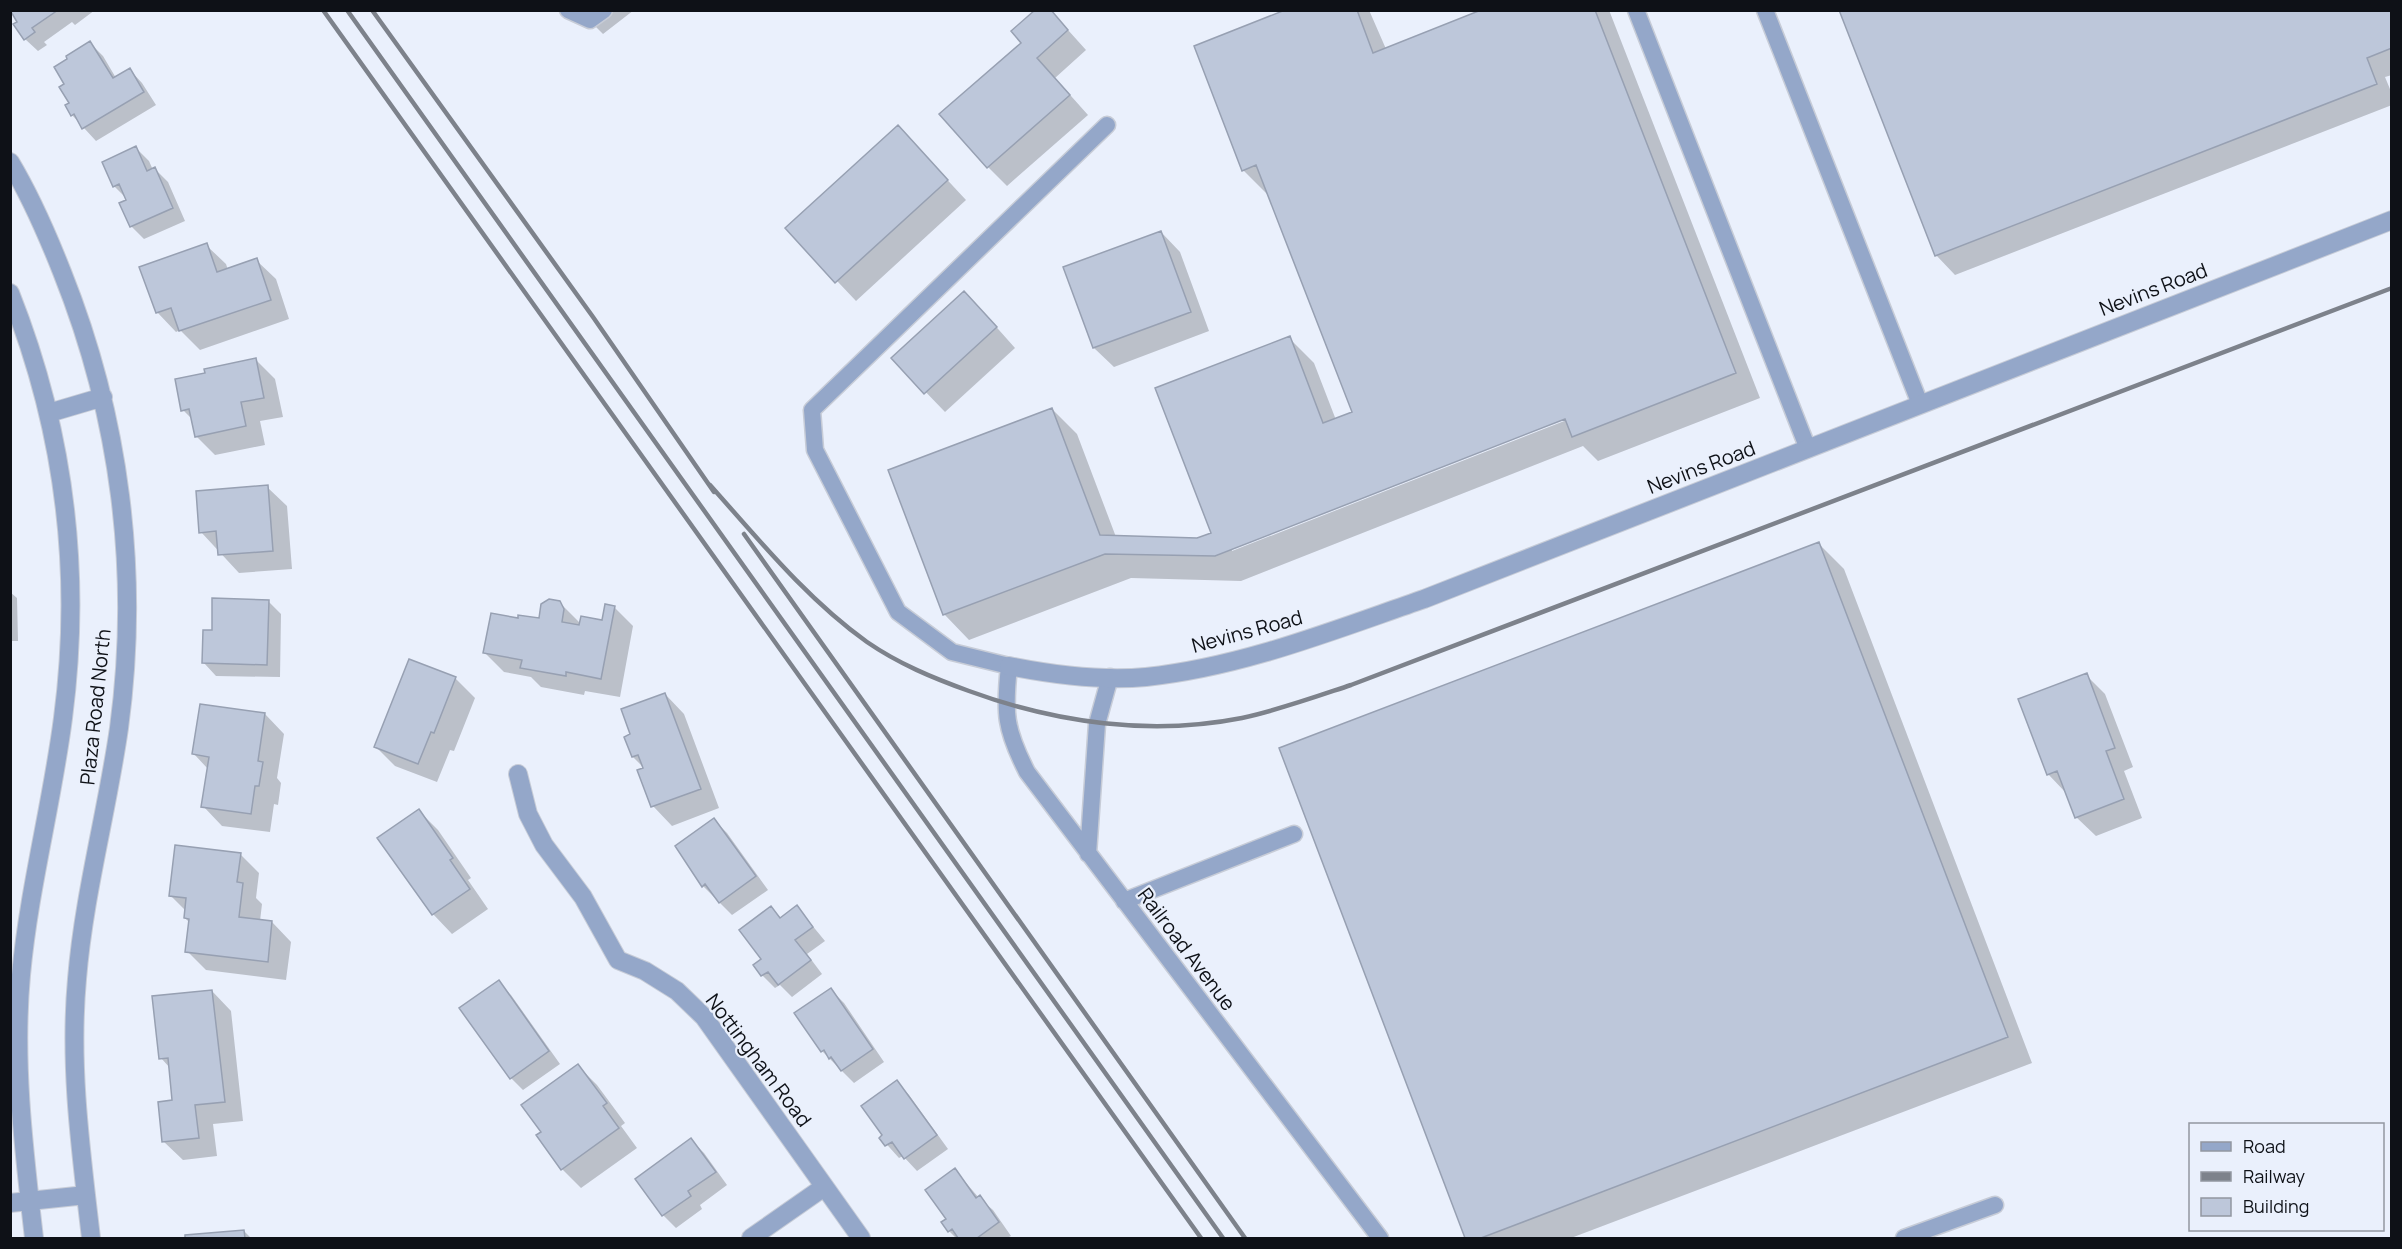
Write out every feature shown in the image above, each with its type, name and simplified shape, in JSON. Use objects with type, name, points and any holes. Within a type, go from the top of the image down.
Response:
[{"type":"street","name":"Plaza Road North","points":[[10,162],[22,180],[56,254],[88,341],[103,397],[123,508],[127,565],[125,676],[119,727],[89,889],[76,979],[75,1090],[91,1239]]},
{"type":"street","name":"Nevins Road","points":[[1009,666],[1044,673],[1145,677],[1198,669],[1336,630],[1424,599],[2391,220]]},
{"type":"street","name":"Plaza Road North","points":[[10,293],[34,357],[49,413],[67,515],[71,567],[71,617],[63,719],[36,870],[21,975],[18,1036],[19,1094],[34,1239]]},
{"type":"street","points":[[49,413],[103,397]]},
{"type":"street","name":"Nottingham Road","points":[[518,774],[528,814],[544,845],[583,897],[618,960],[645,971],[677,992],[704,1017],[861,1239]]},
{"type":"street","points":[[751,1239],[824,1187]]},
{"type":"street","points":[[10,1203],[86,1195]]},
{"type":"lane","points":[[568,10],[590,20],[604,10]]},
{"type":"lane","points":[[1636,10],[1808,449]]},
{"type":"lane","points":[[1765,10],[1920,404]]},
{"type":"lane","points":[[1009,666],[952,652],[898,612],[815,450],[812,410],[1107,125]]},
{"type":"lane","name":"Railroad Avenue","points":[[1009,666],[1005,705],[1008,727],[1015,749],[1027,772],[1380,1239]]},
{"type":"lane","points":[[1088,854],[1097,724],[1110,677]]},
{"type":"lane","points":[[1124,901],[1294,834]]},
{"type":"lane","points":[[1904,1239],[1995,1205]]},
{"type":"building","points":[[10,10],[58,10],[32,28],[35,32],[24,40],[13,24],[17,22]]},
{"type":"building","points":[[1035,10],[1051,10],[1068,30],[1037,58],[1070,95],[987,168],[939,114],[1021,43],[1011,31]]},
{"type":"building","points":[[1285,10],[1357,10],[1373,53],[1481,10],[1595,10],[1736,373],[1572,437],[1565,419],[1215,556],[1105,554],[943,615],[888,470],[1052,408],[1100,535],[1197,538],[1211,533],[1155,388],[1290,336],[1323,423],[1352,412],[1256,165],[1242,171],[1194,46]]},
{"type":"building","points":[[1839,10],[2392,10],[2392,48],[2367,58],[2377,84],[1935,256]]},
{"type":"building","points":[[90,41],[113,78],[130,68],[144,92],[82,129],[74,114],[71,116],[65,105],[69,103],[59,87],[64,84],[54,67],[67,59],[66,56]]},
{"type":"building","points":[[898,125],[948,180],[835,283],[785,228]]},
{"type":"building","points":[[136,146],[147,171],[155,167],[173,208],[130,227],[119,203],[126,200],[119,184],[113,187],[102,162]]},
{"type":"building","points":[[1161,231],[1191,312],[1093,348],[1063,267]]},
{"type":"building","points":[[207,243],[217,272],[257,258],[271,300],[179,331],[171,308],[156,313],[139,267]]},
{"type":"building","points":[[964,291],[997,327],[924,394],[891,358]]},
{"type":"building","points":[[256,358],[264,398],[241,402],[246,426],[195,437],[189,409],[181,411],[175,379],[205,373],[204,369]]},
{"type":"building","points":[[268,485],[273,551],[218,555],[216,531],[199,533],[196,491]]},
{"type":"building","points":[[1819,542],[2008,1037],[1481,1238],[1465,1238],[1279,748]]},
{"type":"building","points":[[212,598],[269,600],[267,665],[202,663],[203,630],[212,630]]},
{"type":"building","points":[[549,599],[560,601],[564,609],[562,622],[579,625],[581,616],[602,620],[605,604],[615,606],[601,679],[566,672],[566,676],[520,668],[522,660],[483,653],[491,613],[518,618],[518,615],[539,618],[541,604]]},
{"type":"building","points":[[409,659],[456,677],[434,733],[431,732],[418,764],[374,747]]},
{"type":"building","points":[[2087,673],[2115,748],[2106,751],[2124,799],[2075,818],[2057,771],[2047,775],[2018,699]]},
{"type":"building","points":[[665,693],[701,789],[651,807],[637,770],[643,768],[638,755],[632,757],[624,737],[630,734],[621,709]]},
{"type":"building","points":[[200,704],[265,713],[258,761],[263,762],[259,786],[255,786],[251,814],[201,807],[209,757],[192,754]]},
{"type":"building","points":[[419,809],[453,858],[450,860],[470,889],[432,915],[377,838]]},
{"type":"building","points":[[714,818],[756,876],[719,903],[705,884],[702,887],[675,846]]},
{"type":"building","points":[[175,845],[241,853],[237,882],[243,883],[239,917],[272,921],[268,962],[185,952],[189,919],[184,918],[186,898],[169,896]]},
{"type":"building","points":[[797,905],[813,927],[795,940],[811,960],[778,985],[768,972],[761,976],[753,965],[761,959],[739,930],[771,906],[780,918]]},
{"type":"building","points":[[499,980],[549,1051],[510,1079],[459,1008]]},
{"type":"building","points":[[831,988],[873,1049],[841,1071],[824,1050],[821,1052],[794,1013]]},
{"type":"building","points":[[212,990],[225,1102],[195,1105],[199,1138],[162,1142],[158,1102],[172,1100],[168,1058],[159,1059],[152,996]]},
{"type":"building","points":[[578,1064],[607,1103],[603,1106],[619,1128],[561,1170],[536,1135],[541,1132],[521,1105]]},
{"type":"building","points":[[897,1080],[937,1135],[904,1159],[892,1142],[885,1146],[879,1138],[882,1135],[861,1106]]},
{"type":"building","points":[[691,1138],[716,1172],[688,1191],[691,1196],[662,1216],[635,1179]]},
{"type":"building","points":[[955,1168],[976,1198],[980,1195],[999,1222],[977,1238],[958,1238],[952,1229],[948,1232],[941,1222],[946,1219],[925,1190]]},
{"type":"building","points":[[244,1230],[245,1238],[185,1238],[185,1235]]},
{"type":"railway","points":[[323,10],[1201,1238]]},
{"type":"railway","points":[[347,10],[1223,1238]]},
{"type":"railway","points":[[372,10],[593,317],[714,492]]},
{"type":"railway","points":[[710,485],[765,548],[824,607],[867,642],[916,670],[1002,702],[1070,718],[1139,726],[1208,723],[1270,711],[1351,685],[2392,288]]},
{"type":"railway","points":[[744,534],[1245,1238]]}]
